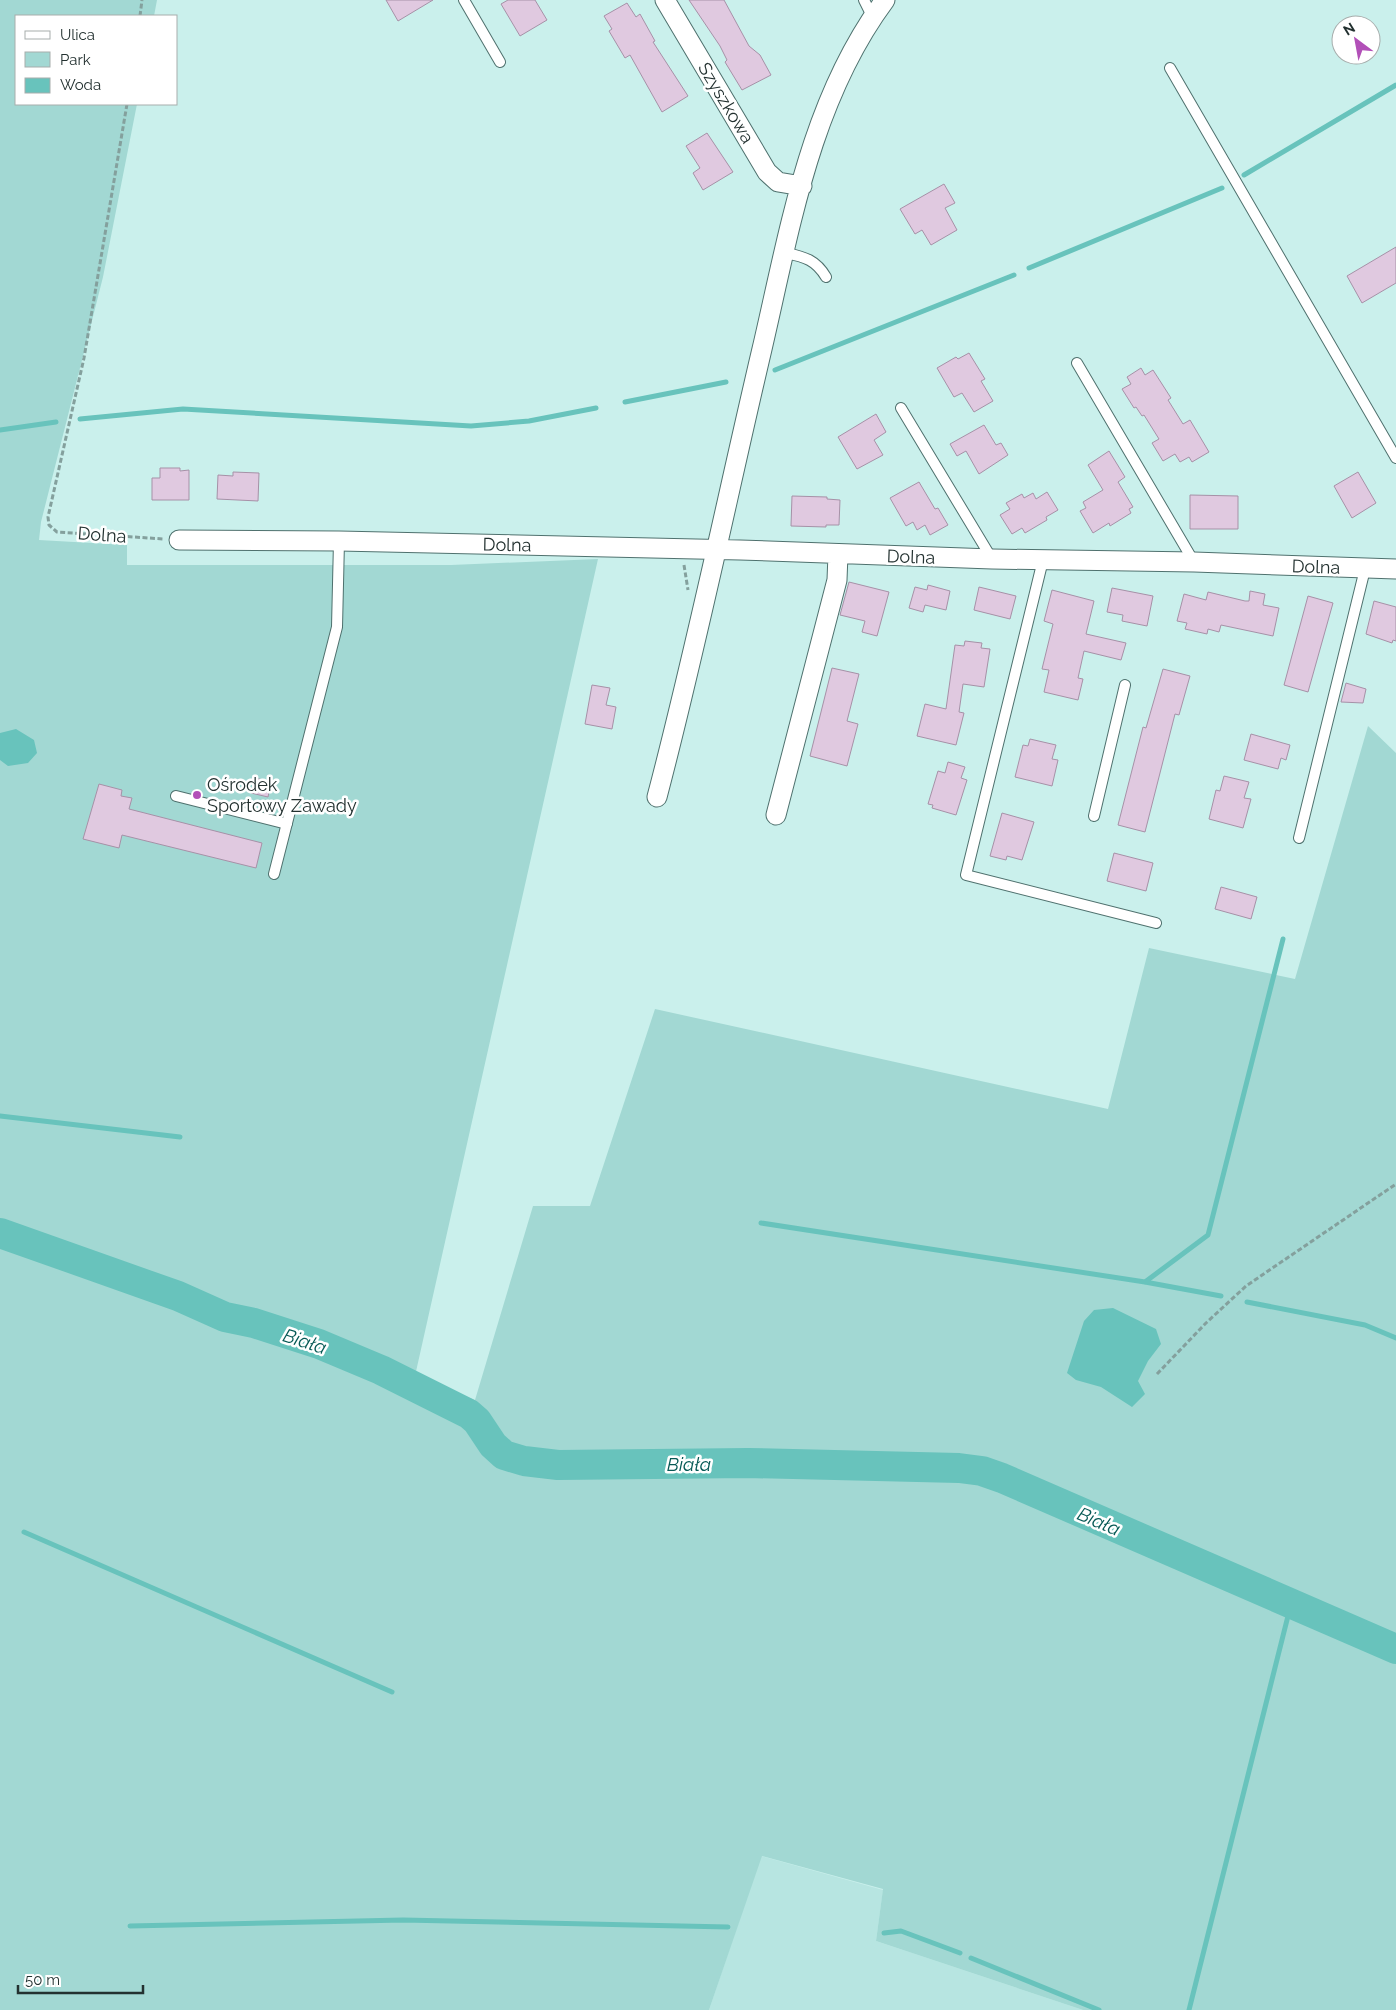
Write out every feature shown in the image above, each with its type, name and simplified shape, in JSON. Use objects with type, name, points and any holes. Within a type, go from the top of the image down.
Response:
[{"type":"street","name":"Szyszkowa","points":[[665,0],[767,172],[778,182],[802,186]]},
{"type":"street","points":[[657,797],[816,133],[832,90],[868,8],[885,0]]},
{"type":"street","name":"Dolna","points":[[179,540],[339,541],[717,549],[992,559],[1194,562],[1396,569]]},
{"type":"street","points":[[776,815],[837,580],[838,554]]},
{"type":"lane","points":[[464,0],[500,62]]},
{"type":"lane","points":[[1170,68],[1396,458]]},
{"type":"lane","points":[[786,253],[810,259],[819,265],[826,277]]},
{"type":"lane","points":[[1077,363],[1194,562]]},
{"type":"lane","points":[[901,408],[992,559]]},
{"type":"lane","points":[[274,874],[337,627],[339,541]]},
{"type":"lane","points":[[1043,560],[966,875],[1156,923]]},
{"type":"lane","points":[[1299,838],[1365,569]]},
{"type":"lane","points":[[1094,816],[1126,685]]},
{"type":"lane","points":[[176,796],[287,824]]},
{"type":"path","points":[[140,15],[142,0]]},
{"type":"path","name":"Dolna","points":[[127,105],[84,358],[48,517],[49,526],[57,532],[179,540]]},
{"type":"path","points":[[684,549],[683,557],[688,592]]},
{"type":"path","points":[[1156,1374],[1206,1322],[1246,1286],[1396,1184]]},
{"type":"shaded area","points":[[761,1856],[883,1890],[876,1941],[1083,2010],[709,2010]]},
{"type":"green space","points":[[0,0],[157,0],[154,15],[15,15],[15,105],[137,105],[103,277],[41,522],[39,540],[127,545],[127,565],[451,565],[598,559],[415,1376],[475,1400],[533,1206],[590,1206],[655,1009],[1108,1109],[1149,948],[1295,979],[1368,726],[1396,753],[1396,2010],[1083,2010],[876,1941],[883,1889],[762,1856],[709,2010],[0,2010]]},
{"type":"water","points":[[16,729],[34,740],[37,753],[28,763],[8,766],[0,760],[0,733]]},
{"type":"water","points":[[1113,1308],[1156,1329],[1161,1344],[1148,1361],[1138,1381],[1145,1394],[1132,1407],[1101,1387],[1076,1380],[1067,1373],[1084,1321],[1094,1310]]},
{"type":"building","points":[[386,0],[433,0],[398,21]]},
{"type":"building","points":[[508,0],[535,0],[547,20],[520,36],[501,4]]},
{"type":"building","points":[[689,0],[724,0],[749,46],[760,55],[771,75],[742,90],[725,62],[727,60],[720,46]]},
{"type":"building","points":[[627,3],[636,17],[640,14],[655,41],[653,42],[688,96],[662,112],[630,55],[625,58],[609,31],[612,29],[604,16]]},
{"type":"building","points":[[707,133],[733,172],[703,190],[693,173],[700,168],[686,146]]},
{"type":"building","points":[[944,184],[955,203],[945,208],[957,230],[931,245],[922,230],[915,234],[900,209]]},
{"type":"building","points":[[1396,247],[1396,283],[1362,303],[1347,276]]},
{"type":"building","points":[[969,353],[985,379],[981,381],[993,401],[974,412],[962,393],[954,397],[937,368],[956,357],[958,359]]},
{"type":"building","points":[[1141,368],[1145,375],[1153,370],[1171,398],[1168,400],[1183,424],[1190,420],[1209,452],[1192,462],[1189,457],[1180,462],[1175,454],[1163,461],[1152,443],[1159,439],[1144,415],[1142,416],[1136,407],[1134,408],[1122,389],[1131,384],[1127,377]]},
{"type":"building","points":[[876,414],[886,432],[874,440],[883,455],[857,469],[838,437]]},
{"type":"building","points":[[984,425],[996,445],[1001,443],[1008,455],[979,474],[966,451],[957,456],[950,444]]},
{"type":"building","points":[[1109,451],[1125,477],[1118,482],[1133,507],[1129,509],[1131,513],[1110,526],[1109,523],[1093,533],[1080,511],[1086,508],[1083,502],[1103,490],[1088,465]]},
{"type":"building","points":[[160,468],[180,468],[180,471],[189,470],[189,500],[152,500],[152,478],[160,478]]},
{"type":"building","points":[[233,472],[259,473],[258,501],[217,499],[218,475],[233,476]]},
{"type":"building","points":[[1358,472],[1376,503],[1352,518],[1334,486]]},
{"type":"building","points":[[919,482],[935,509],[938,508],[948,525],[930,535],[925,525],[917,530],[913,522],[906,526],[890,498]]},
{"type":"building","points":[[1047,492],[1058,510],[1046,517],[1047,520],[1025,533],[1022,528],[1012,534],[1000,515],[1010,509],[1006,503],[1022,494],[1024,498],[1033,493],[1036,499]]},
{"type":"building","points":[[1190,495],[1238,496],[1238,529],[1190,529]]},
{"type":"building","points":[[792,496],[827,497],[827,499],[840,500],[839,525],[826,525],[826,527],[791,526]]},
{"type":"building","points":[[849,582],[889,592],[877,636],[862,632],[865,621],[840,615]]},
{"type":"building","points":[[928,585],[950,591],[946,610],[925,605],[923,612],[909,608],[915,587],[927,590]]},
{"type":"building","points":[[979,587],[1016,596],[1010,619],[974,610]]},
{"type":"building","points":[[1112,588],[1153,596],[1147,626],[1122,621],[1123,615],[1107,612]]},
{"type":"building","points":[[1052,590],[1094,601],[1086,634],[1126,643],[1121,660],[1084,651],[1078,678],[1083,679],[1078,700],[1044,692],[1049,670],[1042,669],[1053,624],[1044,621]]},
{"type":"building","points":[[1250,591],[1265,594],[1263,605],[1279,608],[1273,636],[1221,625],[1219,632],[1208,629],[1207,634],[1185,629],[1187,623],[1177,621],[1184,594],[1206,600],[1208,592],[1249,601]]},
{"type":"building","points":[[1308,596],[1333,603],[1308,692],[1284,685]]},
{"type":"building","points":[[1374,601],[1396,607],[1396,641],[1393,640],[1392,643],[1366,634]]},
{"type":"building","points":[[965,641],[982,643],[981,648],[990,649],[984,687],[963,684],[959,712],[964,713],[956,745],[917,736],[925,704],[946,709],[955,645],[964,646]]},
{"type":"building","points":[[832,668],[859,674],[847,721],[858,724],[847,766],[810,756]]},
{"type":"building","points":[[1163,669],[1190,676],[1179,715],[1175,714],[1145,832],[1118,825],[1143,727],[1146,728]]},
{"type":"building","points":[[1346,683],[1366,689],[1363,703],[1341,702]]},
{"type":"building","points":[[592,685],[610,688],[606,705],[616,707],[612,729],[585,724]]},
{"type":"building","points":[[1251,734],[1290,745],[1286,760],[1281,758],[1278,769],[1244,760]]},
{"type":"building","points":[[1030,739],[1056,745],[1052,759],[1058,760],[1052,786],[1015,777],[1023,745],[1028,746]]},
{"type":"building","points":[[948,762],[965,767],[961,778],[967,780],[956,815],[932,808],[933,805],[928,804],[938,771],[945,773]]},
{"type":"building","points":[[1224,776],[1249,782],[1244,798],[1251,799],[1243,828],[1209,819],[1216,790],[1220,791]]},
{"type":"building","points":[[255,778],[271,782],[268,797],[251,793]]},
{"type":"building","points":[[99,784],[122,790],[121,796],[132,798],[129,809],[262,843],[256,868],[122,835],[119,848],[83,839]]},
{"type":"building","points":[[1002,813],[1034,822],[1022,860],[1007,856],[1006,860],[990,856]]},
{"type":"building","points":[[1114,853],[1153,863],[1146,891],[1107,881]]},
{"type":"building","points":[[1221,887],[1257,897],[1251,919],[1215,909]]},
{"type":"waterway","points":[[1244,175],[1396,85]]},
{"type":"waterway","points":[[1029,268],[1222,188]]},
{"type":"waterway","points":[[775,370],[1014,275]]},
{"type":"waterway","points":[[625,402],[726,382]]},
{"type":"waterway","points":[[80,419],[183,409],[471,426],[529,421],[596,408]]},
{"type":"waterway","points":[[0,430],[56,422]]},
{"type":"waterway","points":[[1145,1282],[1208,1235],[1283,939]]},
{"type":"waterway","points":[[0,1116],[180,1137]]},
{"type":"waterway","points":[[761,1223],[1145,1282],[1221,1296]]},
{"type":"waterway","name":"Biała","points":[[0,1233],[178,1296],[225,1317],[254,1323],[319,1344],[381,1370],[469,1414],[477,1421],[493,1445],[504,1455],[524,1461],[558,1465],[748,1463],[959,1468],[982,1471],[1396,1649]]},
{"type":"waterway","points":[[1247,1302],[1365,1325],[1396,1338]]},
{"type":"waterway","points":[[24,1532],[392,1692]]},
{"type":"waterway","points":[[1189,2010],[1291,1604]]},
{"type":"waterway","points":[[130,1926],[403,1920],[728,1927]]},
{"type":"waterway","points":[[884,1933],[901,1931],[960,1953]]},
{"type":"waterway","points":[[971,1958],[1099,2010]]},
{"type":"place","name":"Ośrodek Sportowy Zawady","points":[[197,795]]}]
